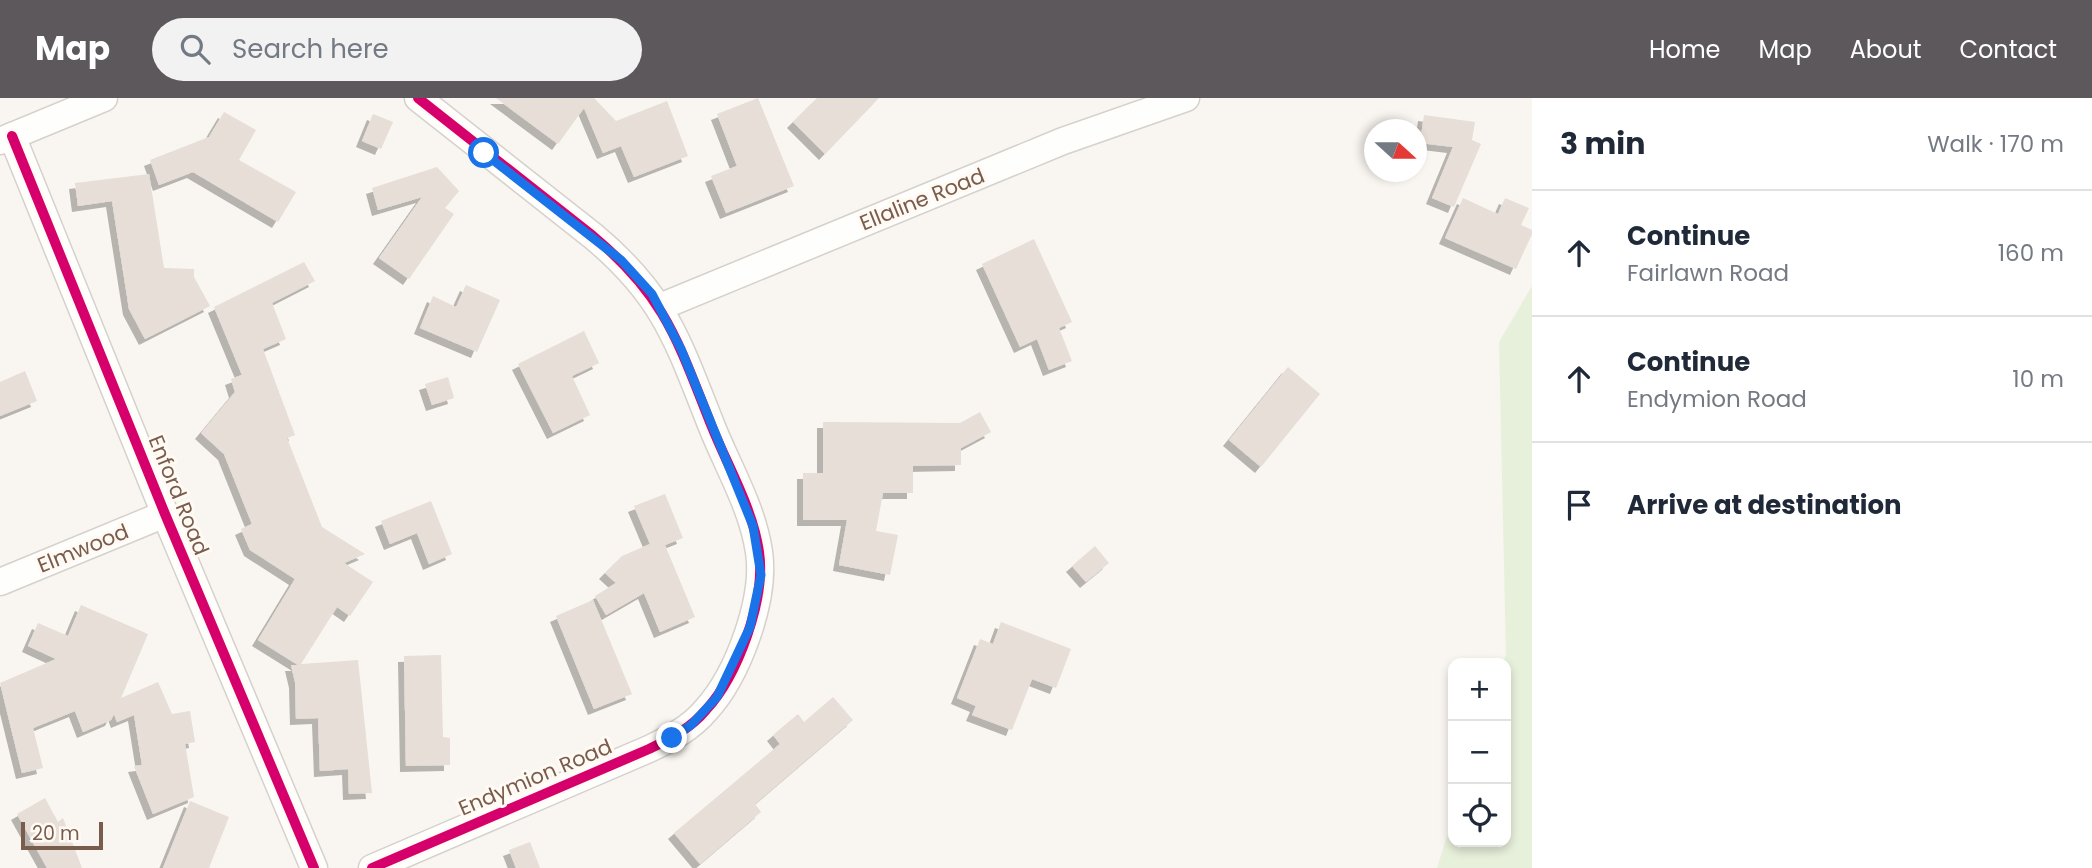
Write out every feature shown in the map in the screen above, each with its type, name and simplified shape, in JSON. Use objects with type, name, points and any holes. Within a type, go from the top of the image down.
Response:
[{"type":"street","points":[[6,138],[104,98]]},
{"type":"street","name":"Endymion Road","points":[[372,868],[672,738],[706,710],[727,677],[750,627],[761,575],[753,526],[681,349],[660,307],[621,260],[418,98]]},
{"type":"street","name":"Ellaline Road","points":[[660,307],[1063,141],[1186,98]]},
{"type":"street","name":"Enford Road","points":[[6,138],[314,868]]},
{"type":"street","name":"Elmwood","points":[[0,582],[165,514]]},
{"type":"green space","points":[[1532,286],[1532,868],[1437,868],[1448,833],[1448,847],[1511,847],[1511,658],[1505,658],[1499,342]]},
{"type":"building","points":[[496,98],[594,98],[616,121],[667,101],[688,156],[634,177],[621,146],[603,153],[584,108],[558,144]]},
{"type":"building","points":[[758,98],[794,186],[726,213],[711,176],[737,166],[717,114]]},
{"type":"building","points":[[817,98],[879,98],[825,154],[793,122]]},
{"type":"building","points":[[224,112],[256,130],[239,160],[296,192],[278,222],[193,172],[159,185],[150,160],[209,137]]},
{"type":"building","points":[[373,114],[393,122],[381,149],[362,141]]},
{"type":"building","points":[[1424,115],[1475,122],[1472,140],[1481,144],[1454,207],[1432,198],[1453,147],[1427,144],[1427,119],[1423,119]]},
{"type":"building","points":[[437,167],[459,191],[445,208],[454,214],[409,279],[379,258],[422,197],[378,210],[372,188]]},
{"type":"building","points":[[149,174],[164,268],[194,269],[194,277],[210,306],[145,339],[129,309],[112,201],[78,206],[75,183]]},
{"type":"building","points":[[1463,198],[1498,214],[1505,198],[1529,208],[1521,225],[1532,230],[1532,234],[1516,269],[1445,238]]},
{"type":"building","points":[[1034,239],[1072,322],[1059,328],[1072,361],[1049,370],[1037,339],[1020,347],[982,264]]},
{"type":"building","points":[[304,262],[315,281],[272,303],[286,339],[263,349],[295,435],[287,438],[322,527],[365,554],[344,563],[373,582],[350,616],[337,607],[301,664],[358,660],[372,793],[349,794],[348,769],[320,771],[318,718],[296,719],[295,682],[291,665],[298,665],[258,640],[295,579],[250,550],[241,529],[252,524],[224,454],[201,433],[235,392],[231,379],[242,375],[214,307]]},
{"type":"building","points":[[466,285],[500,300],[477,352],[420,328],[433,296],[456,307]]},
{"type":"building","points":[[584,331],[599,363],[572,376],[590,415],[553,433],[518,364]]},
{"type":"building","points":[[1288,367],[1320,394],[1261,467],[1229,440]]},
{"type":"building","points":[[25,371],[37,401],[0,416],[0,382]]},
{"type":"building","points":[[448,377],[454,398],[432,405],[425,384]]},
{"type":"building","points":[[980,412],[991,432],[961,448],[961,465],[913,466],[913,493],[883,493],[876,531],[898,535],[890,575],[839,565],[847,520],[803,520],[803,473],[823,473],[823,422],[960,423]]},
{"type":"building","points":[[665,494],[683,538],[665,545],[695,617],[660,632],[644,593],[606,615],[595,596],[616,583],[605,573],[622,556],[650,544],[634,506]]},
{"type":"building","points":[[431,501],[452,554],[429,564],[417,533],[390,544],[381,521]]},
{"type":"building","points":[[1095,546],[1109,563],[1086,582],[1072,566]]},
{"type":"building","points":[[593,600],[632,694],[594,709],[556,616]]},
{"type":"building","points":[[81,605],[148,634],[121,698],[158,682],[172,714],[190,711],[195,742],[185,744],[194,797],[153,814],[134,766],[142,765],[134,715],[117,722],[114,714],[111,720],[83,732],[75,711],[33,728],[43,768],[22,773],[0,683],[56,659],[28,646],[38,623],[68,636]]},
{"type":"building","points":[[1001,622],[1071,649],[1056,688],[1032,679],[1012,730],[972,715],[976,706],[957,698],[980,639],[993,644]]},
{"type":"building","points":[[441,655],[443,737],[450,738],[450,765],[406,766],[404,656]]},
{"type":"building","points":[[833,697],[853,720],[755,804],[761,812],[700,864],[674,833],[780,744],[773,735],[798,714],[804,722]]},
{"type":"building","points":[[45,798],[58,822],[63,818],[82,868],[47,868],[17,814]]},
{"type":"building","points":[[190,801],[229,817],[209,868],[163,868]]},
{"type":"building","points":[[530,842],[540,868],[516,868],[509,850]]},
{"type":"cycle path","points":[[372,868],[649,749],[687,728],[718,695],[739,657],[754,613],[760,571],[756,536],[746,504],[679,345],[654,301],[618,258],[593,236],[418,98]]},
{"type":"cycle path","points":[[12,136],[165,514],[314,868]]},
{"type":"route","points":[[484,153],[593,236],[621,260],[652,294],[681,349],[753,526],[761,575],[750,627],[717,697],[691,725],[672,738]]}]
